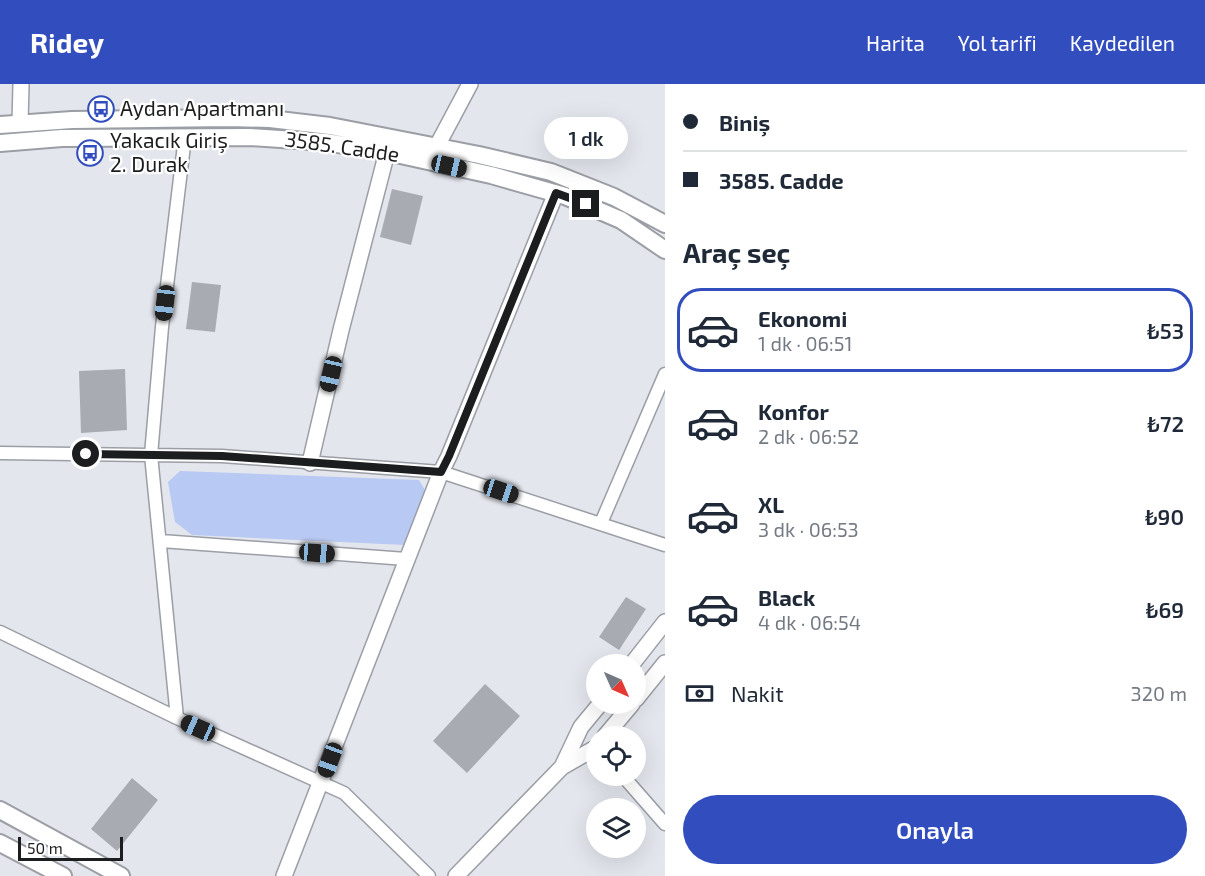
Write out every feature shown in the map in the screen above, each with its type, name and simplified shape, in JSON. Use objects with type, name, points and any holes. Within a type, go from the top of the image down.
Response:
[{"type":"main road","name":"3585. Cadde","points":[[0,125],[72,120],[270,119],[363,131],[550,172],[614,197],[665,224]]},
{"type":"main road","name":"3585. Cadde","points":[[0,143],[62,138],[185,137],[273,138],[326,142],[387,152],[491,175],[556,193],[621,220],[665,250]]},
{"type":"main road","points":[[0,810],[121,876]]},
{"type":"main road","points":[[0,843],[63,876]]},
{"type":"street","points":[[20,123],[21,84]]},
{"type":"street","points":[[437,146],[470,84]]},
{"type":"street","points":[[177,718],[151,455],[162,327],[185,137]]},
{"type":"street","points":[[310,463],[341,330],[387,152]]},
{"type":"street","points":[[284,876],[322,783],[406,559],[556,193]]},
{"type":"street","points":[[601,523],[665,374]]},
{"type":"street","points":[[0,453],[222,456],[441,472],[665,545]]},
{"type":"street","points":[[161,541],[406,559]]},
{"type":"street","points":[[640,654],[665,622]]},
{"type":"street","points":[[0,632],[177,718],[344,793],[429,876]]},
{"type":"street","points":[[646,687],[665,663]]},
{"type":"street","points":[[562,767],[581,727],[592,714]]},
{"type":"street","points":[[613,726],[624,714]]},
{"type":"street","points":[[456,876],[562,767],[586,753]]},
{"type":"street","points":[[631,786],[665,824]]},
{"type":"shaded area","points":[[180,471],[419,480],[426,492],[405,545],[192,535],[175,522],[168,482]]},
{"type":"building","points":[[392,189],[423,196],[411,245],[380,237]]},
{"type":"building","points":[[192,282],[221,285],[215,332],[186,329]]},
{"type":"building","points":[[125,369],[127,430],[81,433],[79,371]]},
{"type":"building","points":[[626,597],[646,609],[619,650],[599,637]]},
{"type":"building","points":[[485,684],[520,716],[467,773],[433,741]]},
{"type":"building","points":[[132,778],[158,800],[117,851],[91,829]]},
{"type":"place","name":"Aydan Apartmanı","points":[[101,109]]},
{"type":"place","name":"Yakacık Giriş 2. Durak","points":[[90,153]]},
{"type":"route","points":[[86,454],[222,456],[441,472],[556,193],[586,204]]}]
